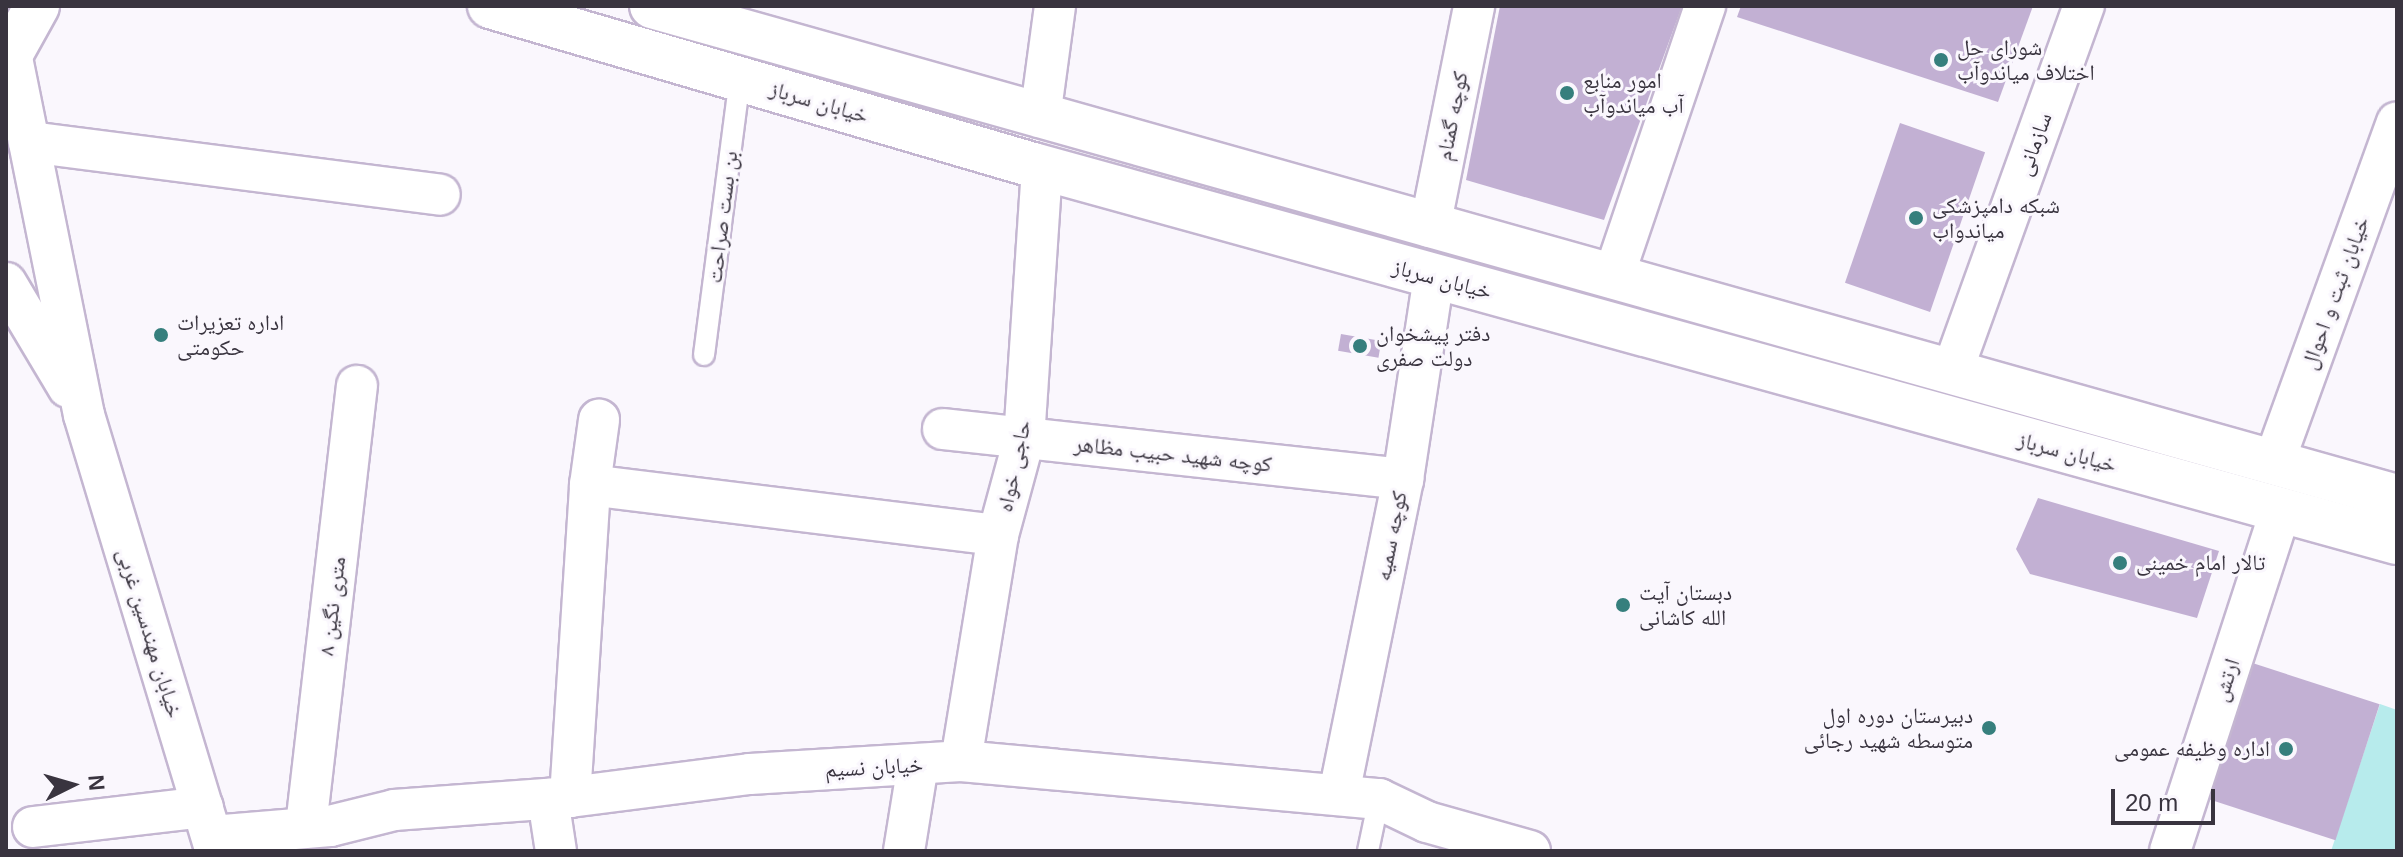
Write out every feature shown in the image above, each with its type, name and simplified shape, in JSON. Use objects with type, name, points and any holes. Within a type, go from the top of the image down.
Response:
[{"type":"main road","points":[[8,58],[37,6]]},
{"type":"main road","name":"خیابان سرباز","points":[[490,6],[617,22],[740,79],[1434,277],[2397,542]]},
{"type":"main road","name":"خیابان سرباز","points":[[652,6],[2397,497]]},
{"type":"street","points":[[1040,117],[1055,6]]},
{"type":"street","name":"کوچه گمنام","points":[[1430,227],[1474,6]]},
{"type":"street","points":[[1613,278],[1705,6]]},
{"type":"street","name":"سازمانی","points":[[1952,372],[2084,6]]},
{"type":"street","points":[[8,58],[29,142],[84,415]]},
{"type":"street","name":"خیابان ثبت و احوال","points":[[2274,462],[2397,123]]},
{"type":"street","points":[[29,142],[440,195]]},
{"type":"street","name":"حاجی خواه","points":[[961,761],[998,535],[1024,439],[1042,167]]},
{"type":"street","name":"کوچه سمیه","points":[[1339,794],[1403,479],[1434,277]]},
{"type":"street","points":[[6,283],[84,415]]},
{"type":"street","name":"۸ متری نگین","points":[[323,834],[357,386]]},
{"type":"street","name":"خیابان مهندسین غربی","points":[[84,415],[210,831]]},
{"type":"street","points":[[556,851],[590,485],[599,420]]},
{"type":"street","name":"کوچه شهید حبیب مظاهر","points":[[943,429],[1403,479]]},
{"type":"street","points":[[590,485],[998,535]]},
{"type":"street","name":"ارتش","points":[[2170,851],[2281,509]]},
{"type":"street","name":"خیابان نسیم","points":[[33,827],[323,834],[394,810],[559,798],[750,774],[961,761],[1379,799],[1427,822],[1530,851]]},
{"type":"street","points":[[904,851],[918,765]]},
{"type":"lane","name":"بن بست صراحت","points":[[704,355],[740,79]]},
{"type":"lane","points":[[1368,851],[1379,799]]},
{"type":"water","points":[[2380,704],[2397,710],[2397,851],[2331,851]]},
{"type":"building","name":"امور منابع آب میاندوآب","points":[[1500,6],[1682,6],[1604,220],[1466,180]]},
{"type":"building","name":"شورای حل اختلاف میاندوآب","points":[[1741,6],[2033,6],[1998,102],[1737,17]]},
{"type":"building","name":"شبکه دامپزشکی میاندواب","points":[[1900,123],[1985,152],[1930,312],[1845,283]]},
{"type":"building","name":"دفتر پیشخوان دولت صفری","points":[[1341,334],[1381,341],[1378,358],[1338,351]]},
{"type":"building","name":"تالار امام خمینی","points":[[2038,498],[2219,551],[2197,618],[2030,574],[2016,549]]},
{"type":"building","name":"اداره وظیفه عمومی","points":[[2237,658],[2380,704],[2335,840],[2193,794]]},
{"type":"place","name":"شورای حل اختلاف میاندوآب","points":[[1941,60]]},
{"type":"place","name":"امور منابع آب میاندوآب","points":[[1567,93]]},
{"type":"place","name":"شبکه دامپزشکی میاندواب","points":[[1916,218]]},
{"type":"place","name":"اداره تعزیرات حکومتی","points":[[161,335]]},
{"type":"place","name":"دفتر پیشخوان دولت صفری","points":[[1360,346]]},
{"type":"place","name":"تالار امام خمینی","points":[[2120,563]]},
{"type":"place","name":"دبستان آیت الله کاشانی","points":[[1623,605]]},
{"type":"place","name":"دبیرستان دوره اول متوسطه شهید رجائی","points":[[1989,728]]},
{"type":"place","name":"اداره وظیفه عمومی","points":[[2286,749]]}]
